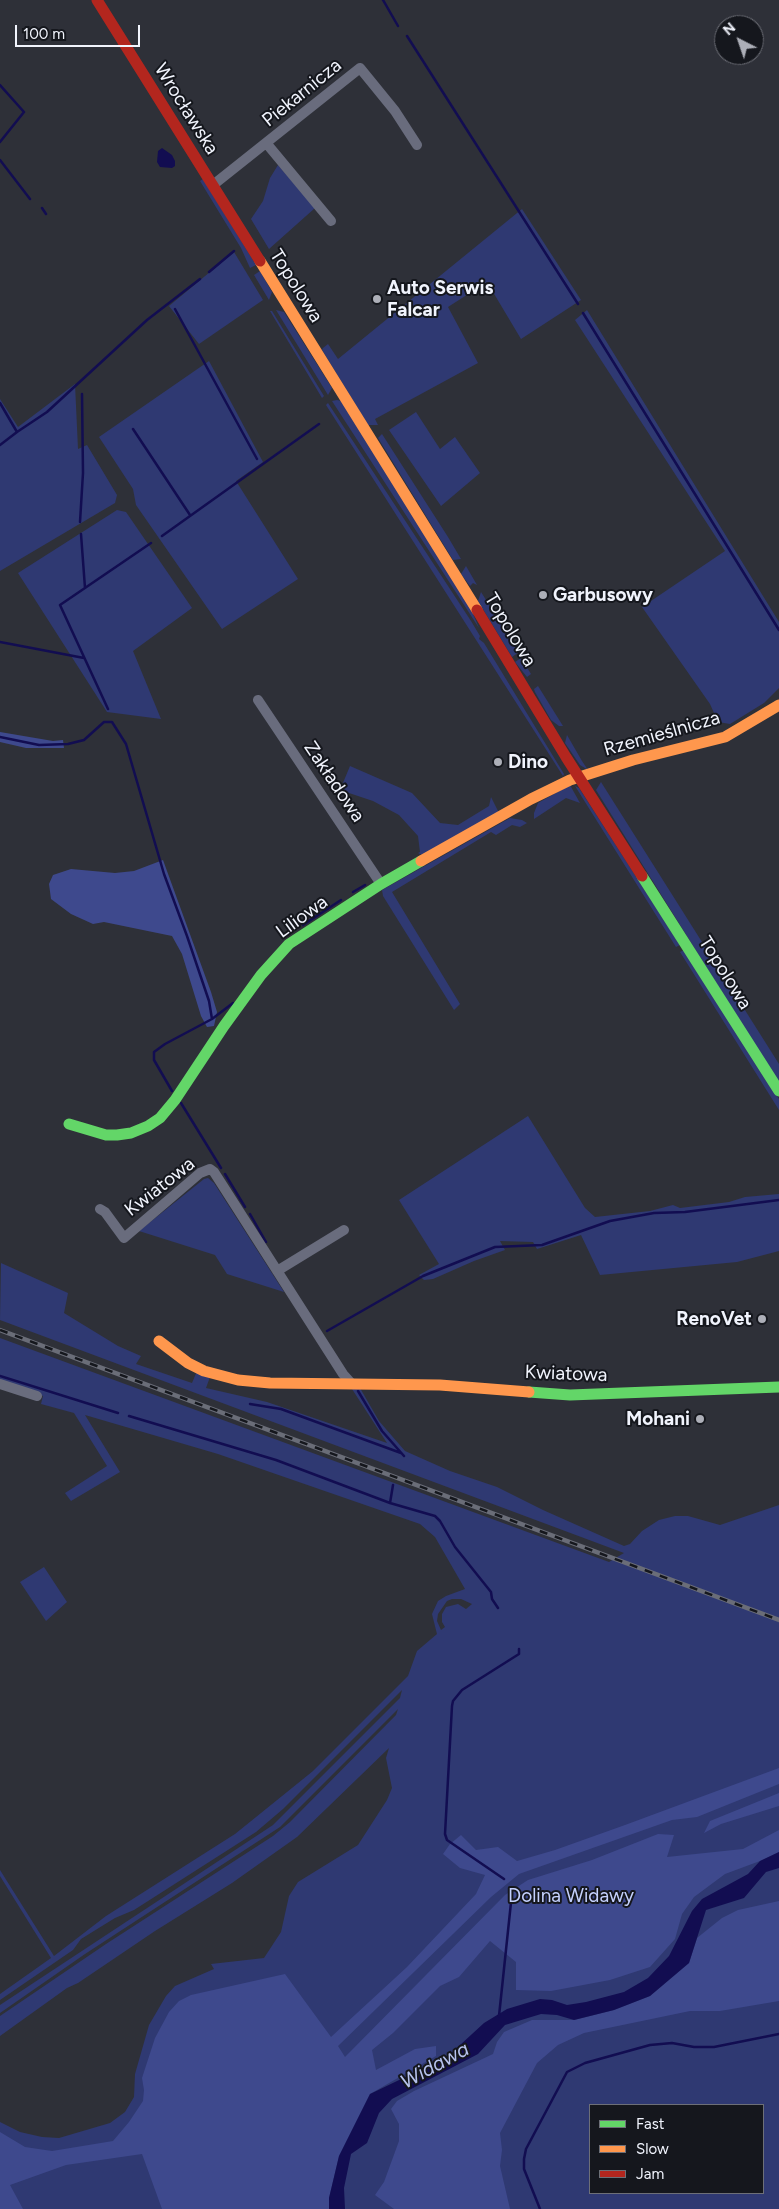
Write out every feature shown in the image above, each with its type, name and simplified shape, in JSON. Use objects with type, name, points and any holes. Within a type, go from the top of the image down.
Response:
[{"type":"street","name":"Wrocławska","points":[[97,0],[213,186]]},
{"type":"street","name":"Piekarnicza","points":[[213,186],[360,68],[417,145]]},
{"type":"street","name":"Piekarnicza","points":[[267,144],[331,222]]},
{"type":"street","name":"Topolowa","points":[[213,186],[452,567],[579,777],[779,1091]]},
{"type":"street","name":"Zakładowa","points":[[258,700],[382,884]]},
{"type":"street","name":"Rzemieślnicza","points":[[579,777],[633,760],[725,737],[779,705]]},
{"type":"street","name":"Liliowa","points":[[69,1124],[106,1135],[131,1133],[148,1126],[160,1118],[175,1100],[224,1026],[262,975],[289,944],[382,884],[531,799],[579,777]]},
{"type":"street","name":"Kwiatowa","points":[[100,1209],[105,1212],[124,1238],[200,1173],[210,1169],[219,1178],[343,1374],[352,1384]]},
{"type":"street","points":[[277,1271],[344,1230]]},
{"type":"street","name":"Kwiatowa","points":[[159,1342],[188,1363],[222,1376],[270,1383],[479,1387],[570,1395],[779,1387]]},
{"type":"street","points":[[0,1384],[38,1396]]},
{"type":"green space","points":[[278,165],[315,208],[269,249],[251,219],[263,201],[270,178]]},
{"type":"green space","points":[[203,179],[256,265],[250,268],[241,248],[200,181]]},
{"type":"green space","points":[[522,209],[581,300],[521,339],[487,282],[448,307],[478,363],[375,419],[378,425],[368,425],[322,350],[323,348],[328,344],[338,359]]},
{"type":"green space","points":[[234,252],[263,300],[199,344],[169,306]]},
{"type":"green space","points":[[260,271],[272,292],[269,300],[254,275]]},
{"type":"green space","points":[[276,310],[284,312],[332,388],[328,395]]},
{"type":"green space","points":[[587,310],[779,622],[779,688],[764,703],[730,724],[718,722],[710,704],[642,607],[725,551],[575,320]]},
{"type":"green space","points":[[270,311],[272,311],[324,396],[322,398]]},
{"type":"green space","points":[[209,361],[263,462],[236,481],[298,579],[222,629],[136,505],[133,489],[99,437]]},
{"type":"green space","points":[[75,384],[78,449],[87,445],[117,495],[115,503],[0,571],[0,399],[18,427]]},
{"type":"green space","points":[[332,401],[341,401],[468,602],[479,628]]},
{"type":"green space","points":[[328,403],[471,621],[480,636],[479,639],[484,643],[564,774],[563,776],[326,405]]},
{"type":"green space","points":[[416,412],[440,449],[455,437],[480,473],[441,506],[389,430]]},
{"type":"green space","points":[[382,434],[461,559],[453,560],[378,438]]},
{"type":"green space","points":[[117,510],[126,512],[192,608],[133,651],[161,719],[107,712],[18,573]]},
{"type":"green space","points":[[466,566],[477,585],[473,583],[470,586],[461,574]]},
{"type":"green space","points":[[481,592],[519,652],[512,657],[478,601]]},
{"type":"green space","points":[[521,658],[531,674],[527,677],[515,662]]},
{"type":"green space","points":[[538,686],[563,726],[559,726],[551,720],[535,692],[534,689]]},
{"type":"green space","points":[[0,732],[53,741],[63,740],[64,748],[26,748],[0,742]]},
{"type":"green space","points":[[567,735],[588,770],[580,765],[565,743]]},
{"type":"green space","points":[[350,766],[412,793],[440,823],[458,825],[489,806],[491,797],[499,813],[424,856],[418,853],[420,852],[418,836],[399,815],[373,801],[340,790]]},
{"type":"green space","points":[[601,782],[779,1064],[779,1084],[596,790]]},
{"type":"green space","points":[[570,785],[580,803],[566,798],[534,819],[538,803]]},
{"type":"green space","points":[[575,786],[579,788],[680,945],[676,947]]},
{"type":"green space","points":[[510,818],[527,823],[520,827],[512,825],[496,835],[491,832],[392,892],[460,1004],[454,1010],[383,896],[382,890]]},
{"type":"green space","points":[[163,860],[211,992],[217,1012],[214,1026],[207,1027],[201,1016],[182,954],[172,936],[104,922],[93,924],[71,914],[51,899],[49,884],[53,875],[71,869],[115,873],[134,871]]},
{"type":"green space","points":[[684,950],[779,1099],[779,1110],[680,952]]},
{"type":"green space","points":[[528,1116],[585,1208],[595,1217],[650,1211],[673,1205],[680,1208],[729,1202],[745,1197],[779,1194],[779,1251],[737,1262],[600,1275],[581,1235],[537,1249],[533,1242],[500,1241],[505,1250],[433,1279],[424,1280],[419,1275],[439,1264],[399,1200]]},
{"type":"green space","points":[[208,1178],[214,1183],[284,1292],[227,1274],[215,1255],[139,1231],[204,1179]]},
{"type":"green space","name":"Dolina Widawy","points":[[1,1263],[68,1293],[64,1313],[118,1346],[141,1356],[136,1364],[192,1383],[197,1371],[210,1377],[206,1388],[267,1402],[387,1443],[352,1389],[360,1388],[379,1421],[405,1451],[450,1471],[497,1487],[624,1546],[630,1544],[642,1531],[659,1520],[675,1516],[688,1516],[720,1525],[779,1505],[779,2209],[0,2209],[0,2122],[20,2132],[42,2137],[59,2138],[110,2123],[125,2112],[134,2097],[135,2074],[149,2025],[166,1996],[175,1986],[214,1969],[211,1964],[264,1958],[281,1932],[289,1896],[298,1882],[358,1845],[387,1800],[392,1788],[386,1758],[389,1748],[297,1837],[232,1883],[155,1931],[78,1983],[67,1988],[0,2036],[0,2016],[106,1944],[273,1836],[290,1822],[396,1715],[398,1709],[280,1827],[85,1954],[0,2013],[0,2005],[273,1825],[400,1698],[402,1690],[283,1809],[256,1832],[134,1910],[115,1918],[81,1939],[73,1950],[0,2000],[0,1994],[51,1958],[0,1876],[0,1870],[54,1956],[106,1916],[235,1834],[313,1771],[408,1676],[417,1651],[437,1634],[432,1614],[438,1601],[465,1589],[435,1537],[420,1524],[218,1454],[85,1415],[120,1472],[71,1501],[65,1493],[107,1466],[74,1413],[41,1404],[43,1396],[0,1381],[0,1338],[609,1562],[624,1553],[0,1320]],"holes":[[[461,1599],[472,1604],[466,1609],[458,1604],[446,1607],[442,1614],[442,1622],[445,1627],[441,1630],[437,1621],[438,1614],[447,1601]]]},
{"type":"green space","points":[[44,1567],[67,1602],[46,1621],[20,1582]]},
{"type":"green space","points":[[779,1768],[779,1784],[697,1817],[672,1820],[519,1874],[491,1897],[338,2046],[345,2057],[505,1895],[528,1880],[592,1860],[658,1834],[674,1835],[667,1857],[743,1849],[779,1830],[779,1852],[725,1874],[694,1897],[682,1914],[675,1939],[650,1967],[610,1980],[551,1991],[516,1990],[516,1962],[490,1941],[459,1977],[440,1986],[393,2033],[372,2050],[376,2070],[415,2049],[436,2046],[436,2056],[370,2094],[339,2156],[329,2198],[329,2209],[162,2209],[142,2154],[66,2165],[10,2185],[23,2209],[0,2209],[0,2132],[25,2147],[52,2151],[113,2141],[143,2101],[142,2078],[155,2038],[169,2012],[179,2001],[191,1995],[285,1974],[331,2037],[407,1967],[476,1894],[485,1875],[460,1868],[443,1854],[450,1844],[461,1835],[476,1850],[498,1847],[517,1861],[555,1850]]},
{"type":"green space","points":[[779,1793],[779,1806],[721,1824],[704,1833],[710,1821]]},
{"type":"green space","points":[[779,1901],[779,2001],[720,2011],[690,2011],[584,2033],[558,2045],[537,2063],[500,2133],[502,2150],[500,2166],[510,2209],[394,2209],[375,2195],[384,2182],[399,2141],[399,2124],[391,2109],[397,2101],[414,2091],[493,2054],[497,2042],[504,2032],[532,2020],[574,2020],[614,2010],[650,1996],[689,1963],[697,1938],[722,1918],[738,1910]]},
{"type":"water","points":[[162,148],[172,155],[175,161],[175,166],[172,168],[160,167],[157,162],[158,151]]},
{"type":"water","name":"Widawa","points":[[779,1852],[779,1868],[766,1872],[744,1898],[706,1910],[689,1963],[650,1996],[614,2010],[574,2020],[557,2015],[541,2014],[505,2025],[478,2054],[392,2099],[379,2113],[367,2143],[351,2154],[344,2188],[345,2209],[329,2209],[329,2198],[339,2156],[370,2094],[447,2057],[484,2023],[507,2009],[540,1999],[552,2000],[567,2005],[586,2002],[624,1992],[648,1978],[669,1956],[692,1911],[702,1899],[748,1874],[760,1861]]},
{"type":"waterway","points":[[383,0],[398,26]]},
{"type":"waterway","points":[[407,36],[578,304]]},
{"type":"waterway","points":[[0,85],[24,112],[0,142]]},
{"type":"waterway","points":[[0,160],[30,199]]},
{"type":"waterway","points":[[42,208],[46,214]]},
{"type":"waterway","points":[[209,272],[234,251]]},
{"type":"waterway","points":[[17,432],[47,412],[147,320],[200,279]]},
{"type":"waterway","points":[[175,309],[257,459]]},
{"type":"waterway","points":[[583,313],[779,630]]},
{"type":"waterway","points":[[80,522],[83,473],[82,394]]},
{"type":"waterway","points":[[0,403],[17,432],[0,445]]},
{"type":"waterway","points":[[162,536],[319,424]]},
{"type":"waterway","points":[[133,429],[190,515]]},
{"type":"waterway","points":[[81,534],[85,588]]},
{"type":"waterway","points":[[108,709],[60,605],[151,543]]},
{"type":"waterway","points":[[0,642],[84,658]]},
{"type":"waterway","points":[[0,737],[39,745],[68,744],[84,740],[104,722],[112,722],[126,744],[164,874],[209,1001],[212,1019],[165,1044],[154,1052],[154,1060],[172,1091]]},
{"type":"waterway","points":[[353,892],[365,885]]},
{"type":"waterway","points":[[303,925],[341,900]]},
{"type":"waterway","points":[[212,1019],[233,1003]]},
{"type":"waterway","points":[[181,1103],[221,1168]]},
{"type":"waterway","points":[[225,1174],[245,1207]]},
{"type":"waterway","points":[[327,1331],[423,1276],[495,1247],[542,1245],[610,1221],[654,1213],[685,1212],[779,1200]]},
{"type":"waterway","points":[[250,1214],[266,1242]]},
{"type":"waterway","points":[[0,1376],[118,1413]]},
{"type":"waterway","points":[[358,1391],[382,1431],[404,1456]]},
{"type":"waterway","points":[[250,1404],[281,1409],[401,1453]]},
{"type":"waterway","points":[[129,1416],[276,1460],[390,1503],[435,1516],[455,1547],[491,1592],[492,1599],[498,1608]]},
{"type":"waterway","points":[[390,1503],[393,1485]]},
{"type":"waterway","points":[[504,1879],[447,1840],[445,1834],[452,1706],[453,1701],[462,1690],[519,1654],[519,1649]]},
{"type":"waterway","points":[[499,2016],[512,1893]]},
{"type":"waterway","points":[[540,2209],[524,2169],[524,2159],[526,2149],[567,2072],[585,2063],[650,2045],[672,2043],[694,2047],[714,2047],[779,2034]]},
{"type":"railway","points":[[0,1330],[779,1620]]},
{"type":"traffic: fast","points":[[69,1124],[106,1135],[117,1135],[131,1133],[148,1126],[160,1118],[175,1100],[224,1026],[261,975],[289,944],[381,884],[421,861]]},
{"type":"traffic: fast","points":[[642,876],[779,1091]]},
{"type":"traffic: fast","points":[[529,1392],[570,1395],[779,1387]]},
{"type":"traffic: slow","points":[[260,261],[477,610]]},
{"type":"traffic: slow","points":[[421,861],[531,799],[570,780],[633,760],[725,737],[779,705]]},
{"type":"traffic: slow","points":[[159,1341],[188,1363],[204,1371],[238,1380],[270,1383],[440,1385],[529,1392]]},
{"type":"traffic: jam","points":[[97,0],[260,261]]},
{"type":"traffic: jam","points":[[477,610],[566,757],[642,876]]},
{"type":"place","name":"Auto Serwis Falcar","points":[[377,299]]},
{"type":"place","name":"Garbusowy","points":[[543,595]]},
{"type":"place","name":"Dino","points":[[498,762]]},
{"type":"place","name":"RenoVet","points":[[762,1319]]},
{"type":"place","name":"Mohani","points":[[700,1419]]}]
